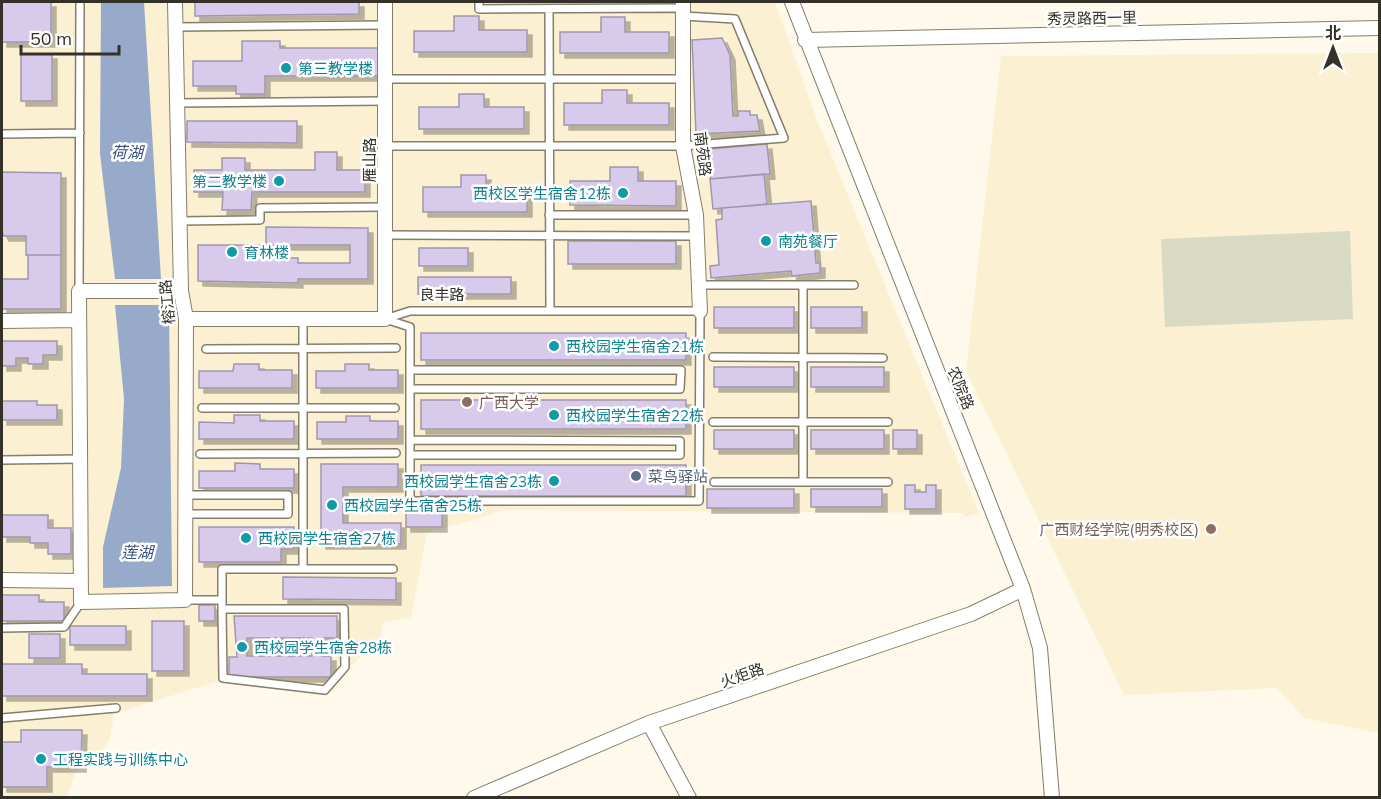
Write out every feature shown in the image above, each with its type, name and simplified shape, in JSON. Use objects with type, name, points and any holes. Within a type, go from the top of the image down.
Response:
[{"type":"street","name":"榕江路","points":[[175,2],[181,291],[186,319],[185,600]]},
{"type":"street","name":"雁山路","points":[[385,2],[385,319]]},
{"type":"street","name":"农院路","points":[[792,2],[805,40],[1023,589],[1040,648],[1052,798]]},
{"type":"street","name":"南苑路","points":[[683,9],[683,146],[696,215],[700,311]]},
{"type":"street","name":"秀灵路西一里","points":[[805,40],[1380,28]]},
{"type":"street","points":[[181,291],[79,291],[80,580],[81,602],[185,600]]},
{"type":"street","name":"良丰路","points":[[186,319],[385,319]]},
{"type":"street","points":[[2,321],[79,320]]},
{"type":"street","points":[[2,580],[80,580]]},
{"type":"street","name":"火炬路","points":[[474,798],[649,723],[970,615],[1023,589]]},
{"type":"street","points":[[649,723],[689,798]]},
{"type":"lane","points":[[79,291],[80,2]]},
{"type":"lane","points":[[385,146],[683,146],[784,138],[735,18],[683,9],[479,9],[479,2]]},
{"type":"lane","points":[[549,9],[550,311]]},
{"type":"lane","points":[[176,27],[385,25]]},
{"type":"lane","points":[[385,79],[683,79]]},
{"type":"lane","points":[[177,103],[385,101]]},
{"type":"lane","points":[[2,134],[80,133]]},
{"type":"lane","points":[[180,221],[260,220],[260,208],[385,207]]},
{"type":"lane","points":[[549,215],[696,215]]},
{"type":"lane","points":[[385,235],[697,236]]},
{"type":"lane","points":[[699,285],[854,285]]},
{"type":"lane","points":[[803,285],[803,482]]},
{"type":"lane","name":"良丰路","points":[[385,319],[410,310],[700,311]]},
{"type":"lane","points":[[385,319],[410,327],[410,501],[699,501],[700,311]]},
{"type":"lane","points":[[303,319],[303,569]]},
{"type":"lane","points":[[206,349],[396,348]]},
{"type":"lane","points":[[713,357],[883,358]]},
{"type":"lane","points":[[410,370],[681,370],[680,389],[410,389]]},
{"type":"lane","points":[[202,408],[395,408]]},
{"type":"lane","points":[[713,422],[888,422]]},
{"type":"lane","points":[[410,440],[680,441],[680,455],[410,455]]},
{"type":"lane","points":[[200,454],[396,453]]},
{"type":"lane","points":[[2,460],[80,459]]},
{"type":"lane","points":[[714,482],[888,482]]},
{"type":"lane","points":[[185,495],[288,495],[288,514],[185,514]]},
{"type":"lane","points":[[222,609],[344,609],[345,667],[325,690],[223,678],[222,609],[222,569],[393,569]]},
{"type":"lane","points":[[185,600],[222,600]]},
{"type":"lane","points":[[2,628],[64,627],[81,602]]},
{"type":"lane","points":[[2,718],[116,708]]},
{"type":"shaded area","name":"广西大学","points":[[2,2],[775,2],[817,120],[979,513],[965,517],[963,513],[506,510],[427,533],[411,617],[383,622],[378,653],[362,654],[326,696],[215,682],[114,714],[110,739],[97,760],[76,771],[67,797],[2,798]]},
{"type":"shaded area","name":"广西财经学院(明秀校区)","points":[[1379,53],[1379,733],[1304,718],[1277,688],[1124,695],[966,371],[1001,56]]},
{"type":"green space","points":[[1350,231],[1353,319],[1165,327],[1161,239]]},
{"type":"water","name":"荷湖","points":[[101,2],[144,2],[161,279],[115,279],[100,154]]},
{"type":"water","name":"莲湖","points":[[115,305],[169,305],[172,586],[103,588],[103,547],[121,468],[124,399]]},
{"type":"building","points":[[2,2],[51,2],[51,42],[2,42]]},
{"type":"building","points":[[195,2],[359,2],[359,14],[195,16]]},
{"type":"building","points":[[454,16],[479,16],[479,30],[527,30],[527,52],[414,52],[414,31],[454,31]]},
{"type":"building","points":[[601,17],[625,17],[625,32],[669,32],[669,53],[560,53],[560,32],[601,32]]},
{"type":"building","points":[[722,38],[730,55],[733,116],[738,116],[738,111],[750,111],[750,115],[757,115],[760,131],[696,134],[692,40]]},
{"type":"building","name":"第三教学楼","points":[[242,41],[280,41],[280,48],[379,48],[379,76],[265,76],[265,94],[236,94],[236,86],[193,86],[193,61],[242,61]]},
{"type":"building","points":[[21,54],[52,54],[52,101],[21,101]]},
{"type":"building","points":[[602,90],[627,90],[627,103],[669,103],[669,125],[564,125],[564,103],[602,103]]},
{"type":"building","points":[[459,94],[484,94],[484,107],[524,107],[524,129],[419,129],[419,107],[459,107]]},
{"type":"building","points":[[187,121],[297,121],[297,143],[187,142]]},
{"type":"building","points":[[767,144],[770,174],[711,179],[709,149]]},
{"type":"building","name":"第二教学楼","points":[[315,152],[337,152],[337,170],[365,170],[365,192],[252,192],[251,210],[222,210],[223,192],[194,192],[194,170],[222,170],[222,158],[245,158],[245,170],[315,170]]},
{"type":"building","name":"西校区学生宿舍12栋","points":[[610,167],[638,167],[638,181],[676,181],[676,206],[570,205],[570,181],[610,181]]},
{"type":"building","points":[[2,172],[61,173],[61,255],[26,255],[26,236],[4,236],[2,232]]},
{"type":"building","points":[[764,174],[767,204],[713,209],[710,179]]},
{"type":"building","points":[[461,175],[486,175],[486,187],[527,187],[527,212],[423,212],[423,187],[461,187]]},
{"type":"building","name":"南苑餐厅","points":[[811,201],[816,263],[820,263],[820,273],[792,276],[791,271],[711,278],[710,266],[719,265],[716,220],[722,219],[722,208]]},
{"type":"building","name":"育林楼","points":[[266,227],[368,228],[368,279],[298,279],[298,283],[198,281],[198,245],[266,245]],"holes":[[[266,245],[350,245],[350,263],[298,263],[298,258],[266,258]]]},
{"type":"building","points":[[568,241],[676,241],[676,264],[568,264]]},
{"type":"building","points":[[419,248],[468,248],[468,266],[419,266]]},
{"type":"building","points":[[28,255],[61,255],[61,309],[2,309],[2,279],[28,279]]},
{"type":"building","points":[[418,277],[511,277],[511,294],[418,294]]},
{"type":"building","points":[[714,307],[794,307],[794,328],[714,328]]},
{"type":"building","points":[[811,307],[862,307],[862,328],[811,328]]},
{"type":"building","name":"西校园学生宿舍21栋","points":[[421,333],[686,333],[686,360],[421,360]]},
{"type":"building","points":[[2,341],[57,341],[57,355],[43,355],[43,364],[28,364],[28,358],[16,358],[16,366],[2,366]]},
{"type":"building","points":[[234,364],[259,364],[259,370],[292,370],[292,388],[199,388],[199,371],[233,371]]},
{"type":"building","points":[[345,364],[369,364],[369,370],[398,370],[398,388],[316,388],[316,371],[345,371]]},
{"type":"building","points":[[714,367],[794,367],[794,387],[714,387]]},
{"type":"building","points":[[811,367],[884,367],[884,387],[811,387]]},
{"type":"building","name":"西校园学生宿舍22栋","points":[[421,400],[686,400],[686,429],[421,429]]},
{"type":"building","points":[[2,401],[37,401],[37,405],[57,405],[57,420],[2,420]]},
{"type":"building","points":[[234,415],[260,415],[260,421],[294,421],[294,439],[199,439],[199,422],[234,423]]},
{"type":"building","points":[[346,416],[370,416],[370,421],[398,421],[398,439],[317,439],[317,422],[346,422]]},
{"type":"building","points":[[714,430],[794,430],[794,449],[714,449]]},
{"type":"building","points":[[811,430],[884,430],[884,449],[811,449]]},
{"type":"building","points":[[893,430],[917,430],[917,449],[893,449]]},
{"type":"building","points":[[235,463],[260,464],[260,469],[294,469],[294,488],[199,488],[199,471],[235,471]]},
{"type":"building","name":"西校园学生宿舍25栋","points":[[321,464],[398,464],[398,487],[343,487],[343,523],[401,523],[401,544],[321,544]]},
{"type":"building","name":"西校园学生宿舍23栋","points":[[421,465],[686,465],[686,496],[421,496]]},
{"type":"building","points":[[905,485],[915,485],[915,492],[926,492],[926,485],[936,485],[936,509],[905,509]]},
{"type":"building","points":[[707,489],[794,489],[794,508],[707,508]]},
{"type":"building","points":[[811,489],[882,489],[882,507],[811,507]]},
{"type":"building","points":[[406,509],[442,509],[442,527],[406,527]]},
{"type":"building","points":[[2,515],[48,515],[48,528],[71,528],[71,554],[48,554],[48,543],[30,543],[30,537],[2,537]]},
{"type":"building","name":"西校园学生宿舍27栋","points":[[199,527],[294,527],[294,549],[281,549],[281,562],[199,562]]},
{"type":"building","points":[[283,577],[396,578],[396,600],[283,599]]},
{"type":"building","points":[[2,595],[39,595],[39,602],[64,602],[64,621],[2,621]]},
{"type":"building","points":[[199,605],[215,605],[215,621],[199,621]]},
{"type":"building","name":"西校园学生宿舍28栋","points":[[234,616],[337,616],[337,638],[322,638],[322,656],[331,656],[331,677],[229,677],[229,657],[237,657]],"holes":[[[247,638],[312,638],[312,656],[247,656]]]},
{"type":"building","points":[[152,621],[184,621],[184,671],[152,671]]},
{"type":"building","points":[[70,626],[126,626],[126,645],[70,645]]},
{"type":"building","points":[[29,634],[60,634],[60,658],[29,658]]},
{"type":"building","points":[[2,664],[82,664],[82,674],[147,674],[147,696],[2,696]]},
{"type":"building","name":"工程实践与训练中心","points":[[21,730],[82,730],[81,767],[47,767],[47,787],[2,787],[2,742],[21,742]]},
{"type":"place","name":"第三教学楼","points":[[286,68]]},
{"type":"place","name":"第二教学楼","points":[[279,181]]},
{"type":"place","name":"西校区学生宿舍12栋","points":[[623,193]]},
{"type":"place","name":"南苑餐厅","points":[[766,241]]},
{"type":"place","name":"育林楼","points":[[232,252]]},
{"type":"place","name":"西校园学生宿舍21栋","points":[[554,346]]},
{"type":"place","name":"广西大学","points":[[467,402]]},
{"type":"place","name":"西校园学生宿舍22栋","points":[[554,415]]},
{"type":"place","name":"菜鸟驿站","points":[[636,476]]},
{"type":"place","name":"西校园学生宿舍23栋","points":[[554,481]]},
{"type":"place","name":"西校园学生宿舍25栋","points":[[332,505]]},
{"type":"place","name":"广西财经学院(明秀校区)","points":[[1211,529]]},
{"type":"place","name":"西校园学生宿舍27栋","points":[[246,538]]},
{"type":"place","name":"西校园学生宿舍28栋","points":[[242,647]]},
{"type":"place","name":"工程实践与训练中心","points":[[41,759]]}]
